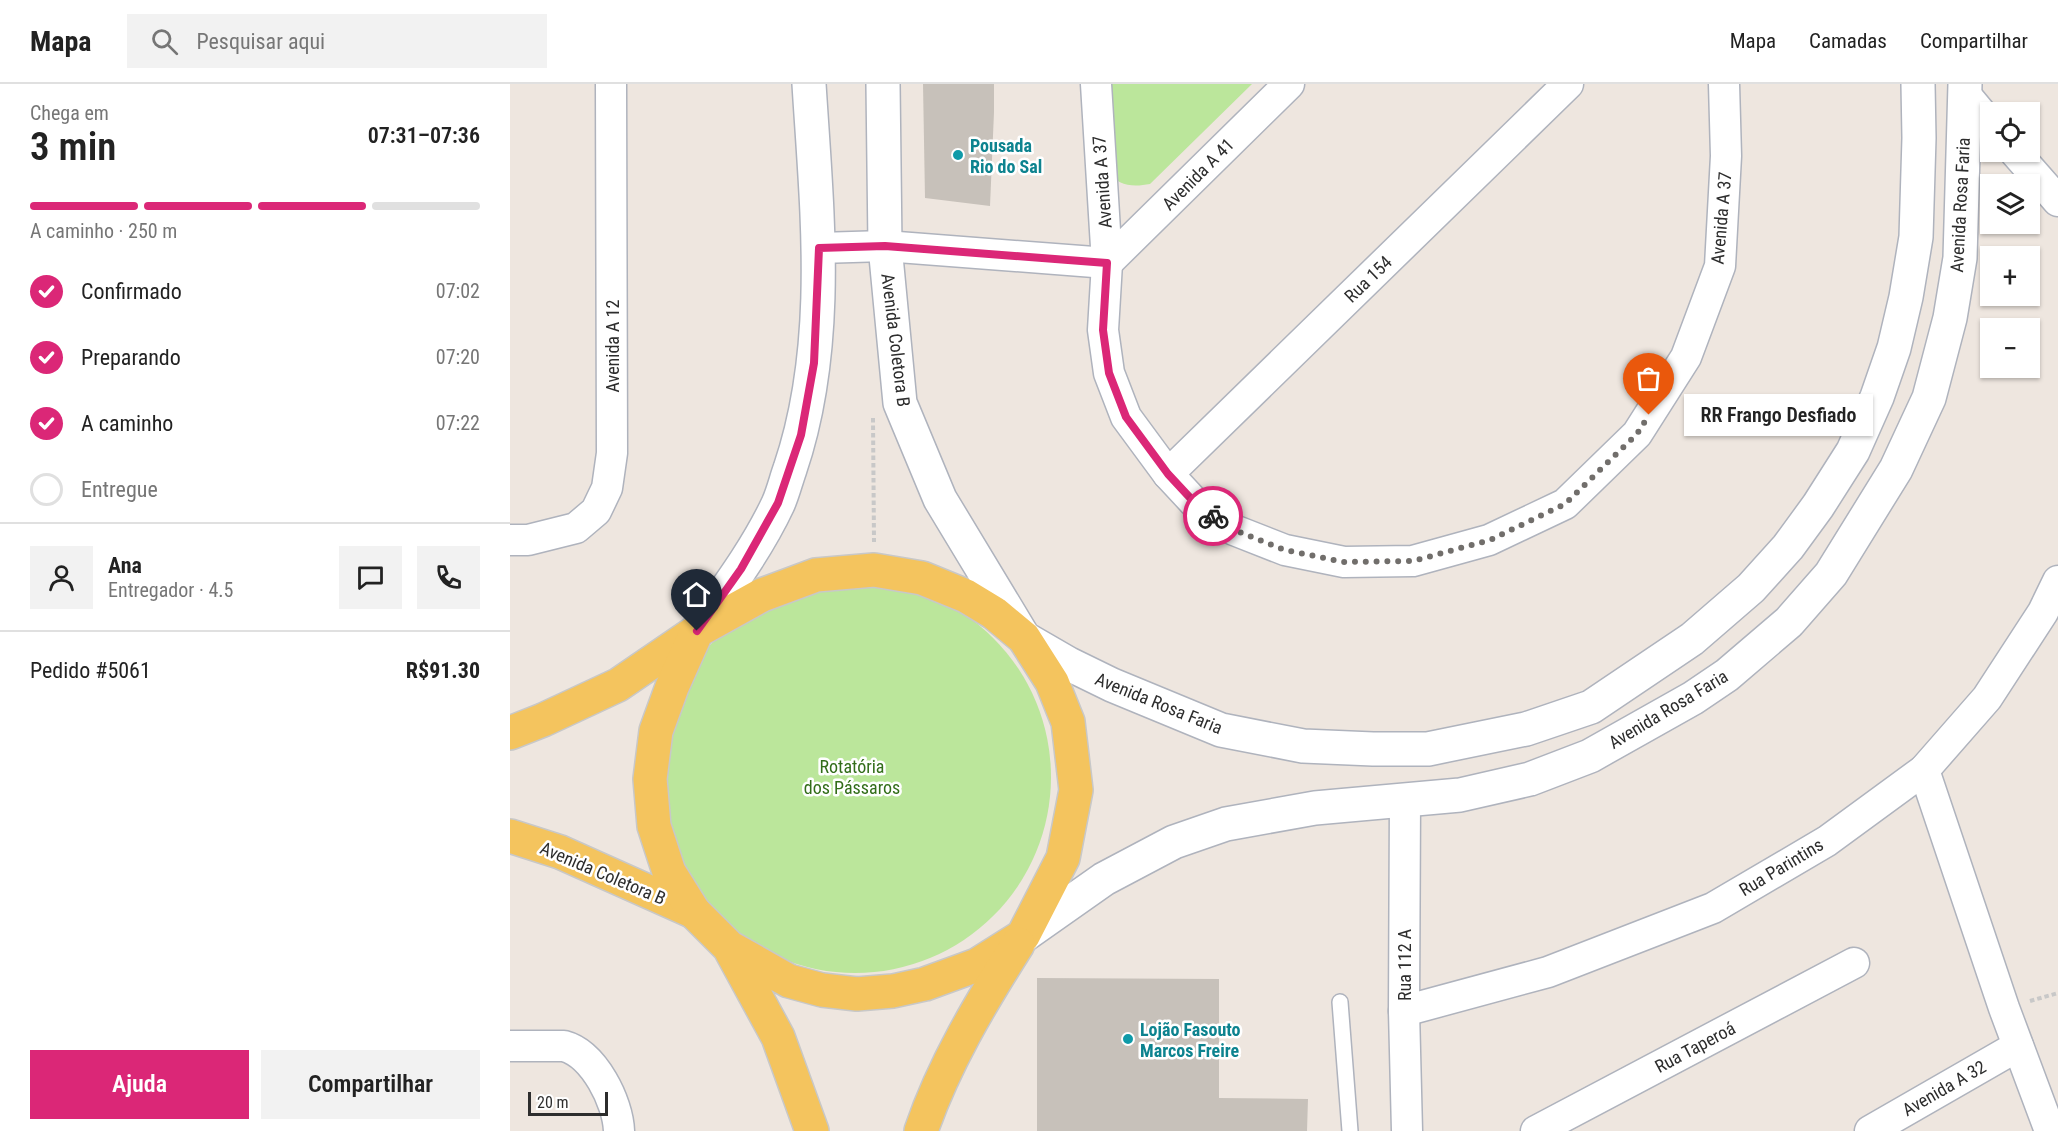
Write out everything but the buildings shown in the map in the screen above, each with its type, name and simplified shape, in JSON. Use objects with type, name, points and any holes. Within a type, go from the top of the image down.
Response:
[{"type":"main road","points":[[510,733],[573,707],[618,685],[697,631],[762,595],[816,575],[874,570],[922,578],[966,596],[994,613],[1024,638],[1052,682],[1068,722],[1076,790],[1063,858],[1023,936],[975,1011],[934,1093],[921,1131]]},
{"type":"main road","points":[[697,631],[672,687],[656,732],[650,779],[654,826],[669,872],[694,912],[729,947],[789,981],[822,990],[857,994],[893,991],[926,984],[977,965],[1023,936]]},
{"type":"main road","name":"Avenida Coletora B","points":[[510,836],[560,852],[694,912]]},
{"type":"main road","points":[[729,947],[778,1037],[812,1131]]},
{"type":"street","name":"Avenida A 12","points":[[510,540],[528,540],[576,528],[596,511],[607,488],[612,453],[610,84]]},
{"type":"street","points":[[697,631],[741,569],[778,503],[801,435],[814,363],[819,248],[808,84]]},
{"type":"street","name":"Avenida Coletora B","points":[[883,84],[885,246],[900,403],[940,500],[1024,638]]},
{"type":"street","name":"Avenida A 37","points":[[1096,84],[1107,263],[1103,330],[1109,373],[1126,417],[1168,474],[1194,502],[1234,530],[1285,550],[1344,562],[1413,561],[1490,540],[1565,504],[1637,434],[1686,357],[1720,266],[1726,156],[1724,84]]},
{"type":"street","name":"Avenida A 41","points":[[1107,263],[1289,84]]},
{"type":"street","name":"Rua 154","points":[[1168,474],[1568,84]]},
{"type":"street","name":"Avenida Rosa Faria","points":[[1024,638],[1112,685],[1221,730],[1303,746],[1374,749],[1428,748],[1526,729],[1591,707],[1692,639],[1751,588],[1788,547],[1818,506],[1853,451],[1891,357],[1906,297],[1916,237],[1918,84]]},
{"type":"street","points":[[1965,89],[1980,110]]},
{"type":"street","name":"Avenida Rosa Faria","points":[[1023,936],[1104,879],[1174,842],[1226,824],[1315,808],[1460,795],[1530,779],[1590,756],[1693,698],[1727,675],[1789,622],[1831,574],[1896,469],[1929,398],[1950,318],[1960,258],[1965,89]]},
{"type":"street","points":[[2024,162],[2058,201]]},
{"type":"street","points":[[819,248],[885,246],[1107,263]]},
{"type":"street","name":"Rua Parintins","points":[[1404,1011],[1548,972],[1713,908],[1827,841],[1924,770],[1987,698],[2043,612],[2058,581]]},
{"type":"street","points":[[1924,770],[2018,1046],[2050,1131]]},
{"type":"street","name":"Rua 112 A","points":[[1405,800],[1404,1011],[1407,1131]]},
{"type":"street","name":"Rua Taperoá","points":[[1536,1131],[1854,963]]},
{"type":"street","points":[[510,1046],[564,1046],[573,1049],[591,1063],[612,1098],[619,1131]]},
{"type":"street","name":"Avenida A 32","points":[[1870,1131],[2018,1046]]},
{"type":"lane","points":[[1340,1002],[1350,1131]]},
{"type":"green space","points":[[1105,84],[1252,84],[1150,184],[1138,185],[1121,183],[1108,170],[1105,143]]},
{"type":"green space","name":"Rotatória dos Pássaros","points":[[855,581],[893,585],[930,596],[964,614],[994,638],[1018,668],[1036,702],[1047,739],[1051,777],[1047,815],[1036,852],[1018,886],[994,916],[964,940],[930,958],[893,969],[855,973],[817,969],[780,958],[746,940],[716,916],[692,886],[674,852],[663,815],[659,777],[663,739],[674,702],[692,668],[716,638],[746,614],[780,596],[817,585]]},
{"type":"way so far","points":[[1213,516],[1234,530],[1285,550],[1344,562],[1413,561],[1490,540],[1565,504],[1637,434],[1649,415]]},
{"type":"place","name":"Pousada Rio do Sal","points":[[958,155]]},
{"type":"place","name":"RR Frango Desfiado","points":[[1649,415]]},
{"type":"place","name":"Lojão Fasouto Marcos Freire","points":[[1128,1039]]},
{"type":"route","points":[[697,631],[741,569],[778,503],[801,435],[814,363],[819,248],[885,246],[1107,263],[1103,330],[1109,373],[1126,417],[1168,474],[1194,502],[1213,516]]}]
